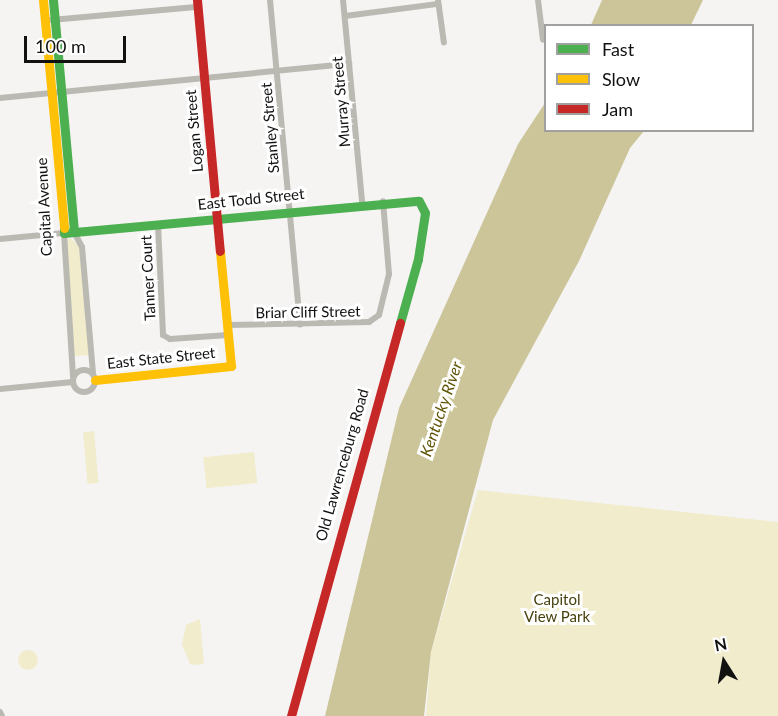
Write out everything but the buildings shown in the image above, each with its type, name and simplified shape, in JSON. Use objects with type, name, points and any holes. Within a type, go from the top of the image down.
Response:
[{"type":"main road","name":"Capital Avenue","points":[[43,0],[50,20]]},
{"type":"main road","name":"Capital Avenue","points":[[53,0],[50,20],[64,233]]},
{"type":"main road","name":"Logan Street","points":[[198,4],[231,366]]},
{"type":"main road","name":"Capital Avenue","points":[[56,93],[74,232]]},
{"type":"main road","name":"East Todd Street","points":[[64,233],[383,201],[419,201],[425,222]]},
{"type":"main road","name":"Old Lawrenceburg Road","points":[[291,716],[425,222]]},
{"type":"main road","name":"East State Street","points":[[94,377],[231,366]]},
{"type":"street","name":"Stanley Street","points":[[270,0],[300,325]]},
{"type":"street","name":"Murray Street","points":[[343,0],[362,202]]},
{"type":"street","points":[[538,0],[543,40]]},
{"type":"street","points":[[345,16],[438,2],[444,43]]},
{"type":"street","points":[[50,20],[198,4]]},
{"type":"street","points":[[0,98],[349,64]]},
{"type":"street","name":"Briar Cliff Street","points":[[227,330],[369,322],[379,315],[389,274],[383,201]]},
{"type":"street","name":"Tanner Court","points":[[158,224],[163,335],[227,330]]},
{"type":"street","name":"Capital Avenue","points":[[74,232],[82,247],[94,377]]},
{"type":"street","points":[[0,239],[64,233]]},
{"type":"street","name":"Capital Avenue","points":[[64,233],[73,380]]},
{"type":"street","points":[[0,389],[73,380],[84,370],[94,377],[84,393],[73,380]]},
{"type":"green space","points":[[70,238],[79,245],[90,355],[74,356],[65,241]]},
{"type":"green space","points":[[94,431],[99,483],[88,484],[83,432]]},
{"type":"green space","points":[[254,452],[257,483],[207,488],[203,457]]},
{"type":"green space","name":"Capitol View Park","points":[[478,490],[778,522],[778,716],[426,716],[431,652]]},
{"type":"green space","points":[[200,619],[204,664],[190,664],[182,645],[186,625]]},
{"type":"green space","points":[[24,650],[32,650],[38,656],[38,664],[32,670],[24,670],[18,664],[18,656]]},
{"type":"water","points":[[602,0],[703,0],[691,24],[591,24]]},
{"type":"water","name":"Kentucky River","points":[[544,105],[544,132],[643,132],[630,148],[579,261],[493,420],[431,652],[424,716],[325,716],[399,408],[518,144]]},
{"type":"traffic: fast","points":[[53,0],[74,232]]},
{"type":"traffic: fast","points":[[64,228],[64,233],[419,201],[425,213],[418,259],[400,323]]},
{"type":"traffic: slow","points":[[43,0],[64,228]]},
{"type":"traffic: slow","points":[[95,380],[231,366],[220,251]]},
{"type":"traffic: jam","points":[[197,0],[220,251]]},
{"type":"traffic: jam","points":[[291,716],[400,323]]}]
